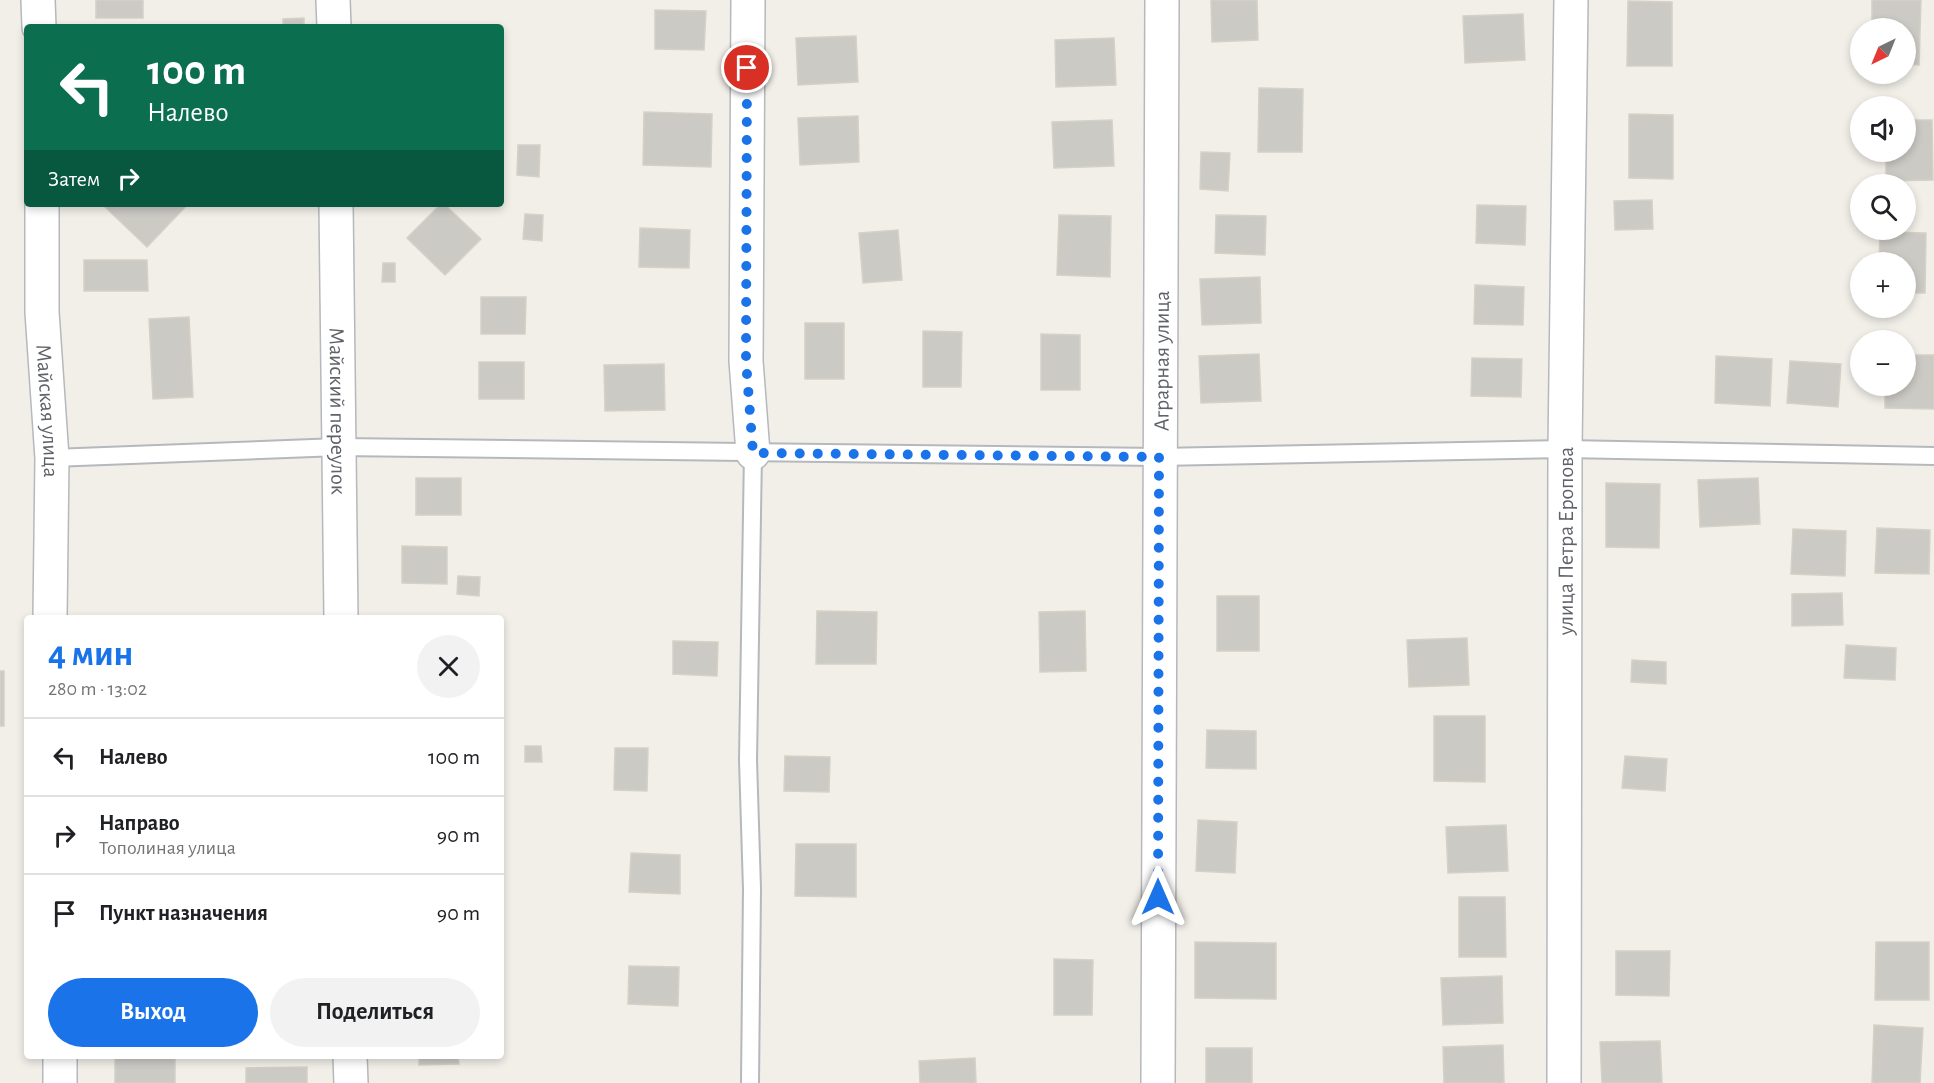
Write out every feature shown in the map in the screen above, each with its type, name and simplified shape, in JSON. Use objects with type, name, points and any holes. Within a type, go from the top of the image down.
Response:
[{"type":"street","points":[[38,0],[39,24]]},
{"type":"street","points":[[333,0],[334,24]]},
{"type":"street","points":[[748,0],[746,361],[753,453]]},
{"type":"street","name":"Аграрная улица","points":[[1158,1083],[1162,0]]},
{"type":"street","name":"улица Петра Еропова","points":[[1564,1083],[1564,449],[1571,0]]},
{"type":"street","name":"Майская улица","points":[[42,207],[42,312],[52,458],[50,615]]},
{"type":"street","name":"Майский переулок","points":[[336,207],[341,615]]},
{"type":"street","points":[[60,1059],[60,1083]]},
{"type":"street","points":[[350,1059],[351,1083]]},
{"type":"lane","points":[[52,458],[339,447],[1159,457],[1564,449],[1934,456]]},
{"type":"lane","points":[[750,1083],[752,889],[748,760],[753,453]]},
{"type":"building","points":[[96,0],[143,0],[143,18],[96,18]]},
{"type":"building","points":[[1211,0],[1257,0],[1258,40],[1212,42]]},
{"type":"building","points":[[1872,0],[1921,0],[1919,65],[1916,65],[1916,18],[1872,18]]},
{"type":"building","points":[[1628,1],[1672,2],[1672,66],[1627,66]]},
{"type":"building","points":[[655,10],[706,11],[704,50],[655,49]]},
{"type":"building","points":[[1523,14],[1525,60],[1465,63],[1463,16]]},
{"type":"building","points":[[304,18],[304,24],[283,24],[283,19]]},
{"type":"building","points":[[856,36],[858,82],[798,85],[796,38]]},
{"type":"building","points":[[1114,38],[1116,85],[1056,87],[1055,40]]},
{"type":"building","points":[[1259,88],[1303,89],[1302,152],[1258,152]]},
{"type":"building","points":[[644,112],[712,114],[711,167],[643,165]]},
{"type":"building","points":[[1629,114],[1673,115],[1673,179],[1629,178]]},
{"type":"building","points":[[858,116],[859,162],[800,165],[798,118]]},
{"type":"building","points":[[1112,120],[1114,166],[1054,168],[1052,122]]},
{"type":"building","points":[[1916,120],[1932,120],[1933,180],[1916,180],[1916,174],[1886,174],[1886,162],[1916,162]]},
{"type":"building","points":[[518,145],[540,145],[539,177],[517,175]]},
{"type":"building","points":[[1201,152],[1230,153],[1228,191],[1200,189]]},
{"type":"building","points":[[1652,200],[1653,229],[1615,230],[1614,201]]},
{"type":"building","points":[[1477,205],[1526,206],[1525,245],[1476,243]]},
{"type":"building","points":[[105,207],[185,207],[147,247]]},
{"type":"building","points":[[438,207],[447,207],[481,239],[445,275],[407,238]]},
{"type":"building","points":[[525,214],[543,215],[542,241],[523,239]]},
{"type":"building","points":[[1059,215],[1111,216],[1110,277],[1057,275]]},
{"type":"building","points":[[1216,215],[1266,216],[1265,255],[1215,253]]},
{"type":"building","points":[[640,228],[690,230],[689,268],[639,267]]},
{"type":"building","points":[[898,230],[902,280],[863,283],[859,233]]},
{"type":"building","points":[[1916,233],[1926,233],[1925,293],[1916,293],[1916,252],[1879,252],[1880,240],[1916,240]]},
{"type":"building","points":[[84,260],[147,260],[148,291],[84,291]]},
{"type":"building","points":[[383,263],[395,263],[395,282],[382,282]]},
{"type":"building","points":[[1260,277],[1261,323],[1202,325],[1200,279]]},
{"type":"building","points":[[1475,285],[1524,287],[1523,325],[1474,324]]},
{"type":"building","points":[[481,297],[526,297],[525,334],[481,334]]},
{"type":"building","points":[[189,317],[193,397],[153,399],[149,319]]},
{"type":"building","points":[[805,323],[844,323],[844,379],[805,379]]},
{"type":"building","points":[[923,331],[962,332],[961,387],[923,387]]},
{"type":"building","points":[[1041,334],[1080,335],[1080,390],[1041,390]]},
{"type":"building","points":[[1259,354],[1261,401],[1201,403],[1199,356]]},
{"type":"building","points":[[1916,355],[1934,355],[1934,409],[1885,408],[1885,396],[1916,396]]},
{"type":"building","points":[[1716,356],[1772,359],[1770,406],[1715,403]]},
{"type":"building","points":[[1472,358],[1522,359],[1521,397],[1471,396]]},
{"type":"building","points":[[1790,361],[1841,364],[1838,407],[1787,403]]},
{"type":"building","points":[[479,362],[524,362],[524,399],[479,399]]},
{"type":"building","points":[[664,364],[665,410],[605,411],[604,365]]},
{"type":"building","points":[[416,478],[461,478],[461,515],[416,515]]},
{"type":"building","points":[[1758,478],[1760,524],[1700,527],[1698,480]]},
{"type":"building","points":[[1606,483],[1660,484],[1659,548],[1606,547]]},
{"type":"building","points":[[1877,528],[1930,530],[1929,574],[1875,573]]},
{"type":"building","points":[[1793,529],[1846,531],[1845,576],[1791,574]]},
{"type":"building","points":[[402,546],[447,547],[447,584],[402,583]]},
{"type":"building","points":[[458,576],[480,577],[479,596],[457,594]]},
{"type":"building","points":[[1842,593],[1843,625],[1792,626],[1792,594]]},
{"type":"building","points":[[1217,596],[1259,596],[1259,651],[1217,651]]},
{"type":"building","points":[[817,611],[877,612],[876,664],[816,664]]},
{"type":"building","points":[[1085,611],[1086,671],[1040,672],[1039,612]]},
{"type":"building","points":[[1467,638],[1469,685],[1409,687],[1407,640]]},
{"type":"building","points":[[673,641],[718,642],[717,676],[673,674]]},
{"type":"building","points":[[1846,645],[1896,648],[1895,680],[1844,678]]},
{"type":"building","points":[[1632,660],[1666,662],[1666,684],[1631,682]]},
{"type":"building","points":[[0,671],[4,671],[4,726],[0,726]]},
{"type":"building","points":[[1434,716],[1485,716],[1485,782],[1434,781]]},
{"type":"building","points":[[1207,730],[1256,731],[1256,769],[1206,768]]},
{"type":"building","points":[[525,746],[541,746],[542,762],[525,762]]},
{"type":"building","points":[[615,748],[648,748],[647,791],[614,790]]},
{"type":"building","points":[[785,756],[830,757],[829,792],[784,791]]},
{"type":"building","points":[[1625,756],[1667,759],[1665,791],[1622,788]]},
{"type":"building","points":[[1198,820],[1237,822],[1235,873],[1196,871]]},
{"type":"building","points":[[1506,825],[1508,871],[1448,873],[1446,827]]},
{"type":"building","points":[[796,844],[856,844],[856,897],[795,896]]},
{"type":"building","points":[[631,853],[680,855],[680,894],[629,892]]},
{"type":"building","points":[[1459,897],[1505,897],[1506,957],[1459,957]]},
{"type":"building","points":[[1195,942],[1276,943],[1276,999],[1195,998]]},
{"type":"building","points":[[1876,942],[1929,942],[1929,1000],[1875,1000]]},
{"type":"building","points":[[1616,951],[1670,951],[1669,996],[1616,995]]},
{"type":"building","points":[[1054,959],[1093,960],[1092,1015],[1054,1015]]},
{"type":"building","points":[[629,966],[679,967],[678,1006],[628,1004]]},
{"type":"building","points":[[1502,976],[1503,1023],[1443,1025],[1441,978]]},
{"type":"building","points":[[1874,1025],[1923,1028],[1920,1083],[1872,1083]]},
{"type":"building","points":[[1660,1041],[1662,1083],[1602,1083],[1600,1042]]},
{"type":"building","points":[[1503,1045],[1504,1083],[1444,1083],[1443,1047]]},
{"type":"building","points":[[1206,1048],[1252,1048],[1252,1083],[1206,1083]]},
{"type":"building","points":[[975,1058],[976,1083],[920,1083],[919,1061]]},
{"type":"building","points":[[115,1059],[175,1059],[175,1083],[115,1083]]},
{"type":"building","points":[[419,1059],[458,1059],[459,1064],[419,1065]]},
{"type":"building","points":[[307,1067],[307,1083],[246,1083],[246,1068]]},
{"type":"route","points":[[747,68],[746,361],[753,453],[1159,457],[1158,897]]}]
